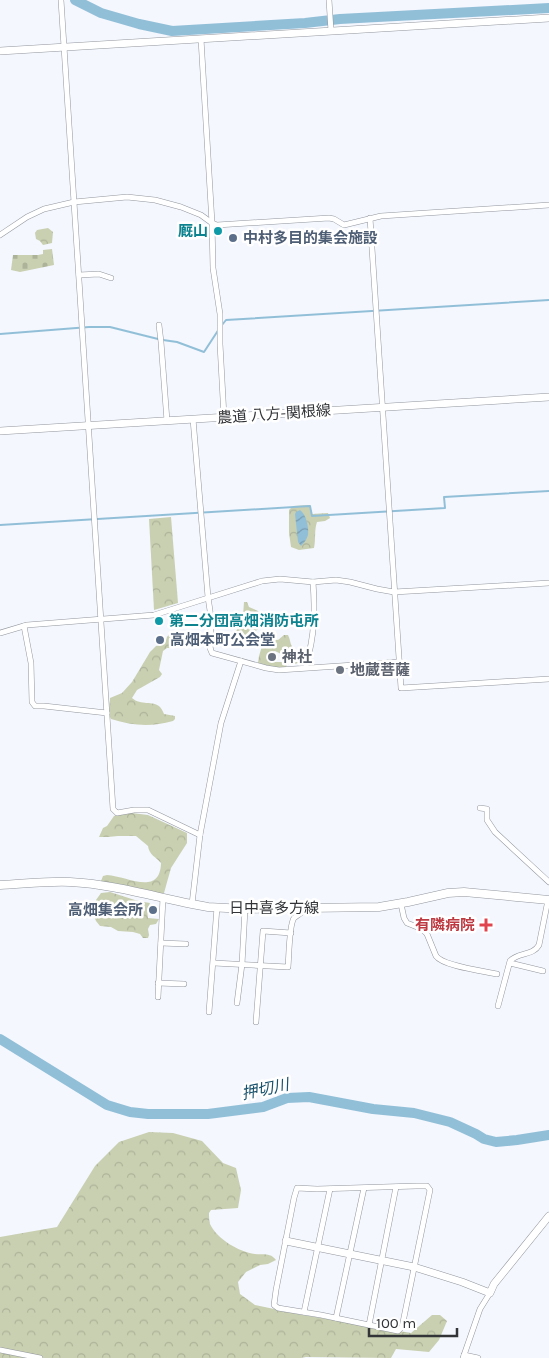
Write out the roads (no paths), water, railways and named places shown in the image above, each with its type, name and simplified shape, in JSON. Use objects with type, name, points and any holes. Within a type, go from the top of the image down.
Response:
[{"type":"main road","name":"日中喜多方線","points":[[0,885],[80,883],[192,904],[244,909],[379,907],[401,904],[440,894],[464,892],[548,900]]},
{"type":"street","points":[[329,0],[331,28]]},
{"type":"street","points":[[61,2],[113,809],[117,813],[148,810],[200,835]]},
{"type":"street","points":[[0,51],[201,39],[331,28],[549,18]]},
{"type":"street","points":[[201,39],[213,268],[220,314],[224,417]]},
{"type":"street","points":[[0,235],[27,217],[44,209],[74,202],[127,197],[155,200],[181,206],[217,225],[330,218],[344,225],[381,216],[549,205]]},
{"type":"street","points":[[370,218],[401,688],[549,679]]},
{"type":"street","points":[[79,275],[99,274],[111,278]]},
{"type":"street","points":[[159,325],[167,421]]},
{"type":"street","name":"農道 八方-関根線","points":[[0,431],[549,397]]},
{"type":"street","points":[[193,419],[211,620],[210,652],[279,670],[398,662]]},
{"type":"street","points":[[0,631],[24,626],[154,615],[262,581],[280,579],[313,582],[336,580],[394,592],[549,583]]},
{"type":"street","points":[[306,667],[313,632],[313,582]]},
{"type":"street","points":[[24,626],[31,663],[32,702],[34,706],[107,713]]},
{"type":"street","points":[[192,904],[200,835],[221,723],[241,661]]},
{"type":"street","points":[[480,808],[487,809],[487,820],[495,832],[549,882]]},
{"type":"street","points":[[158,997],[163,898]]},
{"type":"street","points":[[498,1006],[510,963],[514,957],[534,951],[537,948],[548,900]]},
{"type":"street","points":[[401,904],[407,923],[422,929],[428,934],[438,959],[497,974]]},
{"type":"street","points":[[209,1012],[217,907]]},
{"type":"street","points":[[214,963],[288,967],[294,919],[301,914],[302,908]]},
{"type":"street","points":[[237,1003],[242,964],[244,909]]},
{"type":"street","points":[[256,1022],[263,931],[291,933]]},
{"type":"street","points":[[161,943],[186,944]]},
{"type":"street","points":[[510,963],[543,971]]},
{"type":"street","points":[[158,983],[184,984]]},
{"type":"street","points":[[427,1186],[430,1190],[402,1327],[398,1331],[278,1308],[274,1305],[276,1290],[297,1188],[317,1190],[364,1188],[427,1186]]},
{"type":"street","points":[[369,1325],[396,1187]]},
{"type":"street","points":[[336,1318],[364,1188]]},
{"type":"street","points":[[304,1312],[330,1189]]},
{"type":"street","points":[[478,1358],[463,1356],[480,1309],[494,1284],[549,1216]]},
{"type":"street","points":[[286,1240],[414,1267],[490,1293]]},
{"type":"street","points":[[0,1350],[40,1358]]},
{"type":"water","points":[[300,510],[305,518],[308,532],[307,538],[301,546],[298,542],[295,514]]},
{"type":"waterway","points":[[75,0],[101,13],[172,31],[340,19],[549,8]]},
{"type":"waterway","points":[[222,325],[226,320],[549,300]]},
{"type":"waterway","points":[[0,334],[110,327],[158,339]]},
{"type":"waterway","points":[[163,340],[177,342],[204,352],[219,329]]},
{"type":"waterway","points":[[0,525],[310,506],[312,516],[445,508],[444,497],[549,491]]},
{"type":"waterway","name":"押切川","points":[[0,1039],[107,1105],[130,1112],[148,1114],[208,1114],[263,1107],[287,1098],[309,1097],[373,1109],[414,1113],[450,1122],[484,1139],[496,1142],[549,1135]]},
{"type":"place","name":"厩山","points":[[218,231]]},
{"type":"place","name":"中村多目的集会施設","points":[[233,238]]},
{"type":"place","name":"第二分団高畑消防屯所","points":[[159,621]]},
{"type":"place","name":"高畑本町公会堂","points":[[160,640]]},
{"type":"place","name":"神社","points":[[272,657]]},
{"type":"place","name":"地蔵菩薩","points":[[340,670]]},
{"type":"place","name":"高畑集会所","points":[[153,910]]},
{"type":"place","name":"有隣病院","points":[[486,925]]}]
